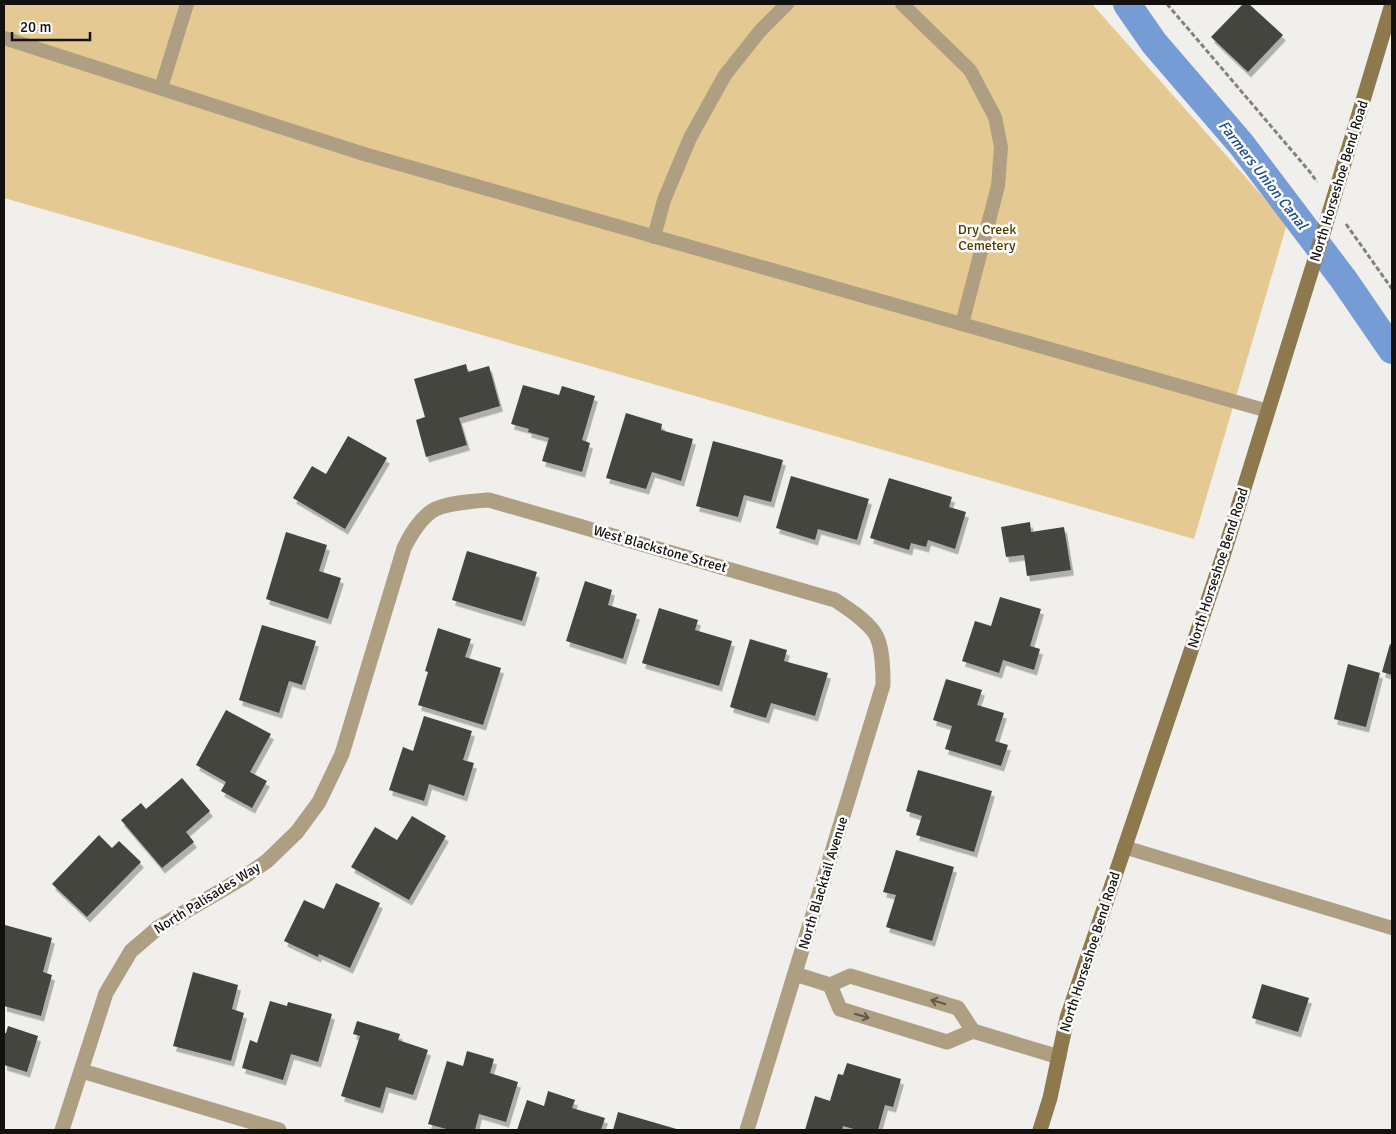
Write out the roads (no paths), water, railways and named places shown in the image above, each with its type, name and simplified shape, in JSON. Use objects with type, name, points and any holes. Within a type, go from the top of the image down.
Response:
[{"type":"street","name":"North Horseshoe Bend Road","points":[[1040,1130],[1050,1098],[1067,1018],[1223,556],[1326,227],[1392,4]]},
{"type":"street","name":"West Blackstone Street","points":[[433,510],[459,503],[489,500],[835,600],[857,615],[875,634]]},
{"type":"street","name":"North Palisades Way","points":[[62,1130],[106,993],[131,951],[159,927],[241,879],[267,861],[297,832],[319,802],[342,754],[404,548],[416,528],[433,510]]},
{"type":"street","name":"North Blacktail Avenue","points":[[747,1130],[883,685],[883,660],[875,634]]},
{"type":"street","points":[[795,974],[830,985],[850,976],[958,1008],[974,1031],[1059,1058]]},
{"type":"street","points":[[830,985],[840,1009],[947,1042],[974,1031]]},
{"type":"street","points":[[82,1071],[278,1130]]},
{"type":"lane","points":[[161,88],[187,4]]},
{"type":"lane","points":[[654,237],[664,200],[690,138],[725,75],[760,31],[787,4]]},
{"type":"lane","points":[[902,4],[970,70],[994,117],[1001,147],[998,186],[962,324]]},
{"type":"lane","points":[[4,38],[364,154],[1268,411]]},
{"type":"lane","points":[[1124,847],[1392,928]]},
{"type":"waterway","name":"Farmers Union Canal","points":[[1127,4],[1154,43],[1241,144],[1344,280],[1392,350]]},
{"type":"park label","name":"Dry Creek Cemetery","points":[[987,237]]}]
